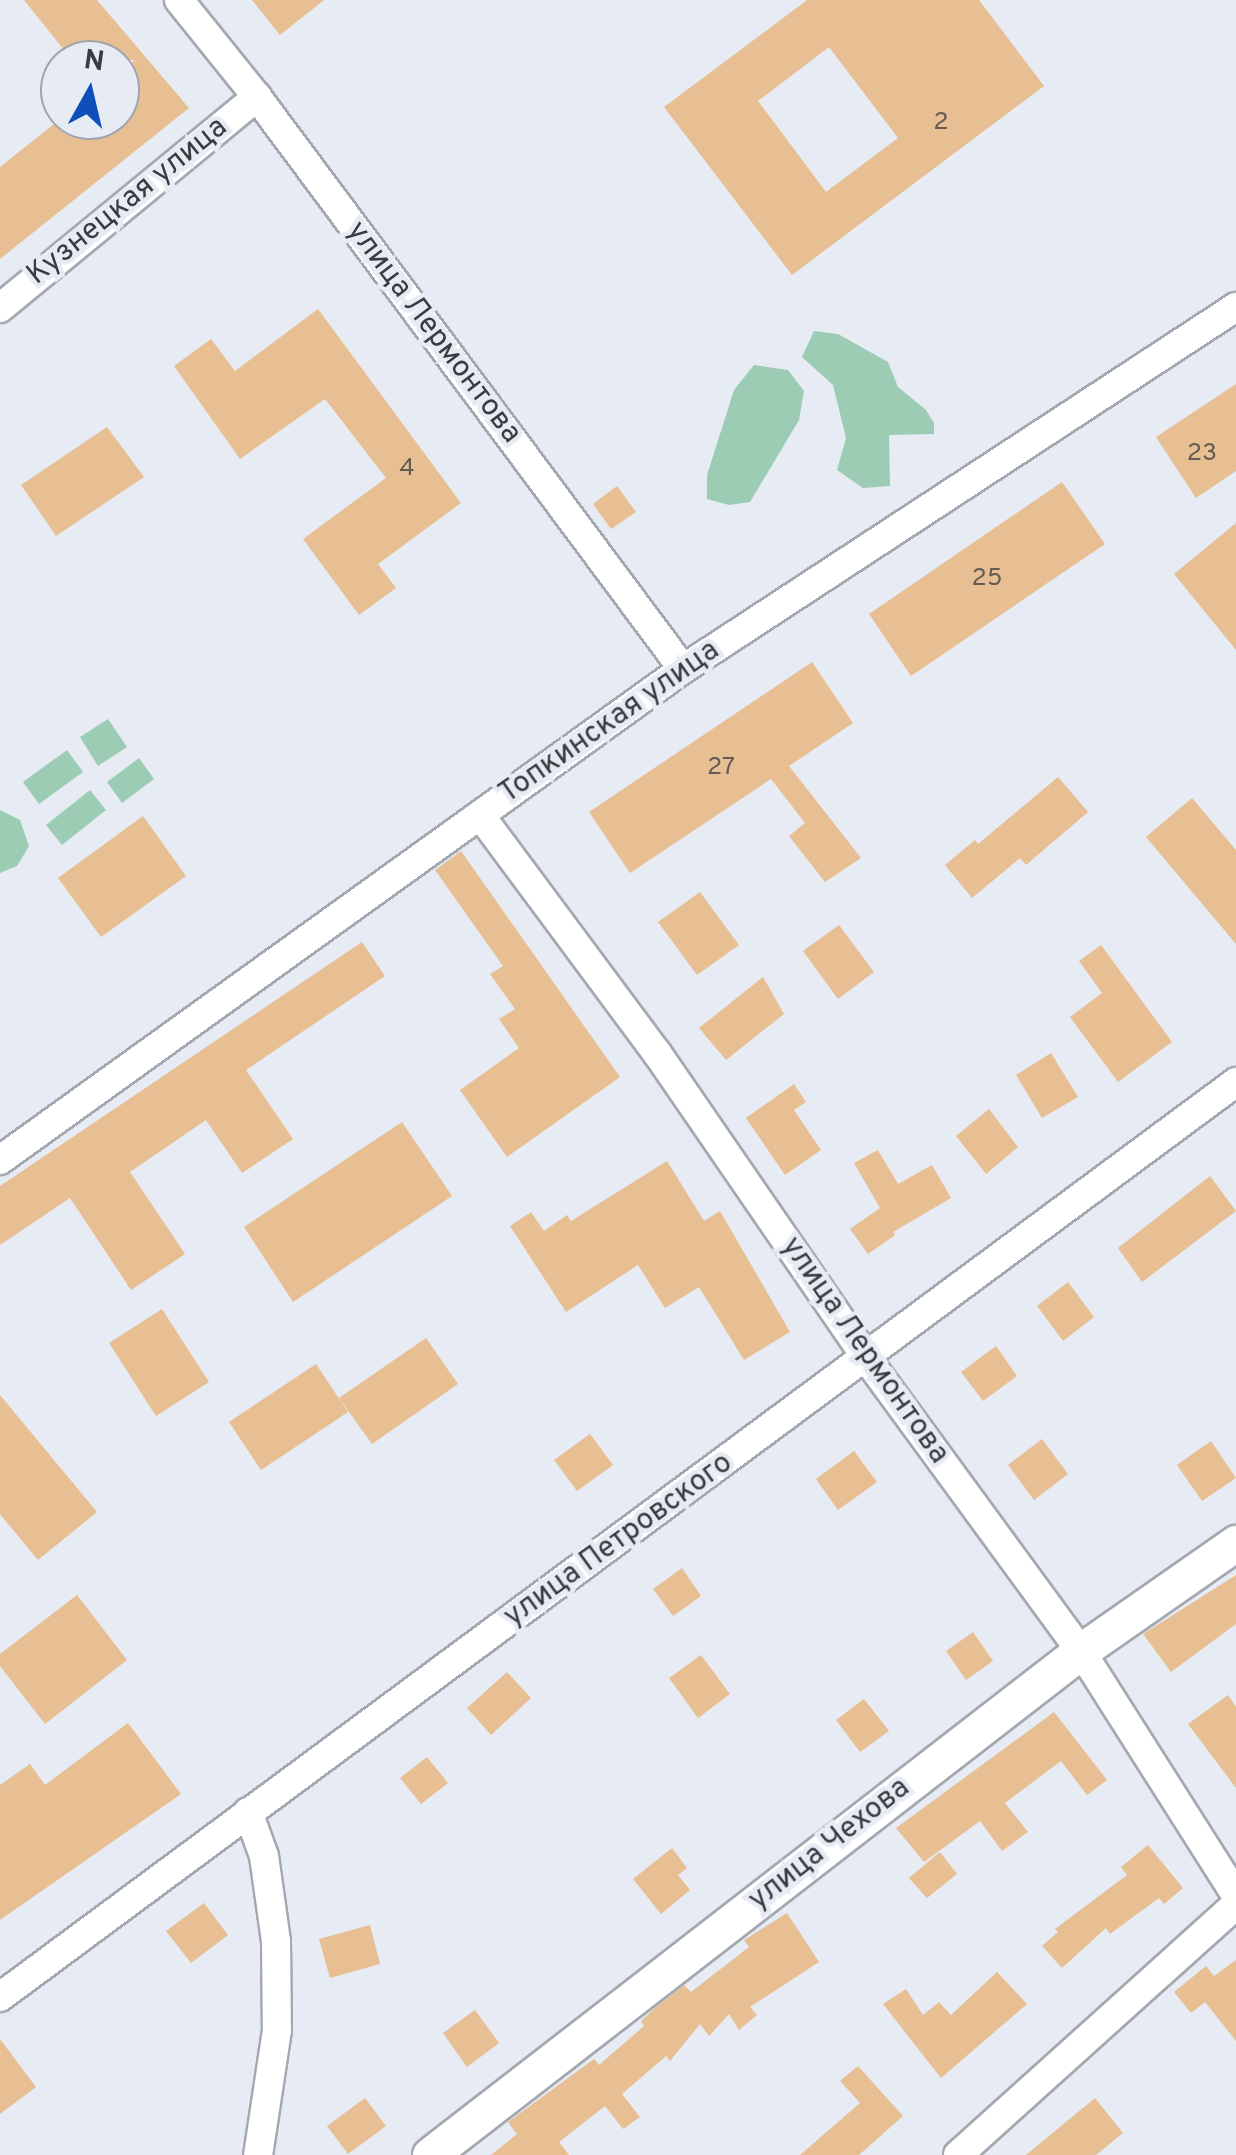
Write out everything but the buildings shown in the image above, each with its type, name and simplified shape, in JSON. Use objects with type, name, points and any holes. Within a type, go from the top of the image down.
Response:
[{"type":"street","name":"улица Лермонтова","points":[[179,0],[257,97],[684,669]]},
{"type":"street","name":"Кузнецкая улица","points":[[0,308],[257,97]]},
{"type":"street","name":"Топкинская улица","points":[[0,1160],[684,669],[1236,307]]},
{"type":"street","name":"улица Лермонтова","points":[[480,815],[657,1053],[867,1359],[1081,1651],[1236,1895]]},
{"type":"street","name":"улица Петровского","points":[[0,1997],[867,1359],[1236,1082]]},
{"type":"street","name":"улица Чехова","points":[[430,2155],[1081,1651],[1236,1543]]},
{"type":"street","points":[[248,1812],[264,1856],[276,1942],[277,2030],[258,2155]]},
{"type":"street","points":[[958,2155],[1236,1904]]},
{"type":"green space","points":[[814,331],[838,334],[888,362],[898,387],[926,410],[934,423],[934,434],[889,435],[890,486],[863,488],[837,470],[846,438],[833,385],[802,357]]},
{"type":"green space","points":[[754,365],[788,370],[804,391],[799,420],[750,502],[729,505],[707,499],[707,475],[734,390]]},
{"type":"green space","points":[[108,719],[127,747],[98,766],[80,737]]},
{"type":"green space","points":[[67,750],[83,772],[39,804],[23,782]]},
{"type":"green space","points":[[139,758],[154,779],[122,803],[107,782]]},
{"type":"green space","points":[[90,790],[106,810],[62,845],[46,825]]},
{"type":"green space","points":[[0,810],[20,820],[29,846],[17,866],[0,873]]}]
